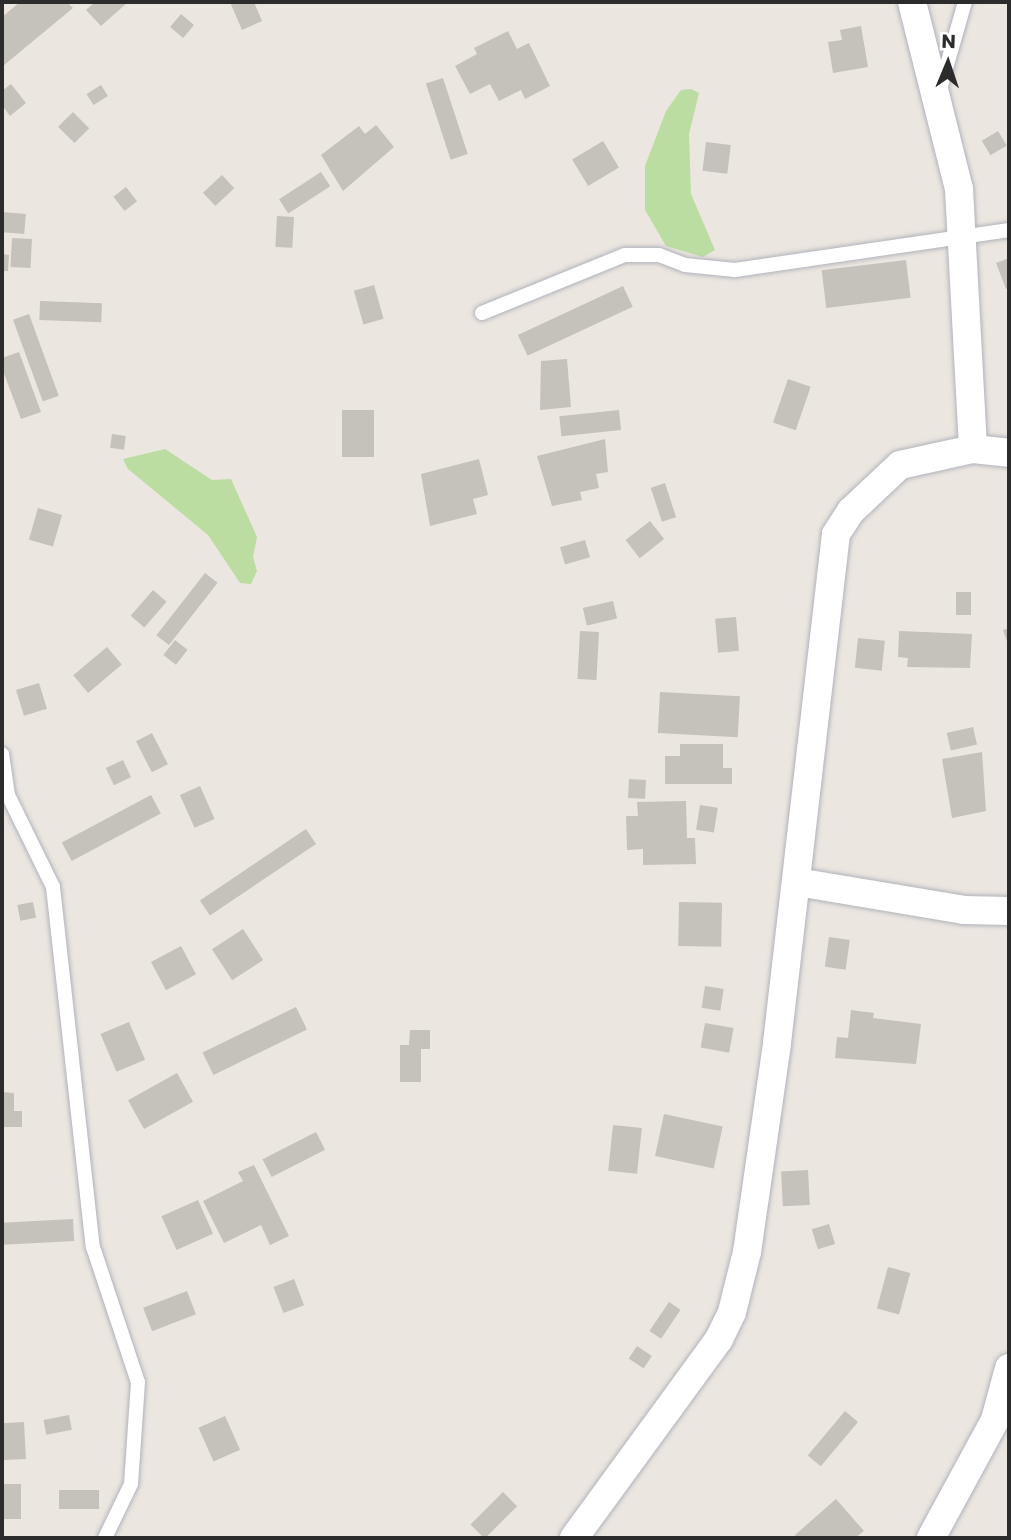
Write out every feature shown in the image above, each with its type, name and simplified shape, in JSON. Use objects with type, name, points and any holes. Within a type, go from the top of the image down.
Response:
[{"type":"street","points":[[912,2],[959,189],[973,449]]},
{"type":"street","points":[[574,1538],[719,1339],[732,1312],[747,1252],[797,883],[836,534],[851,511],[900,465],[973,449],[1009,453]]},
{"type":"street","points":[[797,883],[964,910],[1009,911]]},
{"type":"street","points":[[931,1538],[995,1420],[1009,1368]]},
{"type":"lane","points":[[937,98],[953,55],[965,2]]},
{"type":"lane","points":[[482,313],[625,255],[659,255],[685,265],[735,270],[1009,230]]},
{"type":"lane","points":[[2,754],[8,795],[53,887],[93,1247],[138,1382],[131,1484],[105,1538]]},
{"type":"green space","points":[[691,89],[699,93],[689,134],[691,194],[715,250],[703,257],[666,246],[645,210],[645,166],[666,111],[681,90]]},
{"type":"green space","points":[[165,449],[212,480],[231,479],[257,537],[253,557],[257,571],[251,584],[240,583],[208,535],[128,469],[123,459]]},
{"type":"building","points":[[20,2],[67,2],[73,8],[3,66],[2,17]]},
{"type":"building","points":[[95,2],[128,2],[101,26],[86,10]]},
{"type":"building","points":[[230,2],[254,2],[262,21],[242,30]]},
{"type":"building","points":[[181,14],[194,25],[183,38],[170,27]]},
{"type":"building","points":[[861,26],[868,67],[833,73],[828,42],[842,40],[840,30]]},
{"type":"building","points":[[508,31],[517,49],[529,43],[550,86],[525,99],[521,90],[499,101],[490,84],[470,94],[455,66],[477,54],[474,48]]},
{"type":"building","points":[[443,78],[468,154],[451,160],[426,84]]},
{"type":"building","points":[[11,84],[26,103],[10,116],[2,105],[2,91]]},
{"type":"building","points":[[101,85],[108,96],[93,105],[87,94]]},
{"type":"building","points":[[73,112],[89,128],[74,143],[58,127]]},
{"type":"building","points":[[376,125],[394,147],[343,191],[321,155],[359,126],[365,134]]},
{"type":"building","points":[[998,131],[1007,146],[990,155],[982,141]]},
{"type":"building","points":[[603,141],[619,168],[588,186],[572,160]]},
{"type":"building","points":[[706,142],[731,145],[727,174],[702,171]]},
{"type":"building","points":[[321,172],[330,186],[288,213],[279,199]]},
{"type":"building","points":[[222,175],[234,188],[215,206],[203,193]]},
{"type":"building","points":[[126,187],[137,201],[124,211],[113,197]]},
{"type":"building","points":[[2,212],[26,214],[24,234],[2,232]]},
{"type":"building","points":[[277,216],[294,217],[292,248],[275,247]]},
{"type":"building","points":[[12,238],[32,239],[30,268],[10,267]]},
{"type":"building","points":[[2,254],[9,255],[8,271],[2,271]]},
{"type":"building","points":[[1009,258],[1009,288],[1006,289],[996,263]]},
{"type":"building","points":[[906,260],[911,298],[826,308],[822,270]]},
{"type":"building","points":[[374,285],[384,319],[363,324],[354,291]]},
{"type":"building","points":[[623,286],[633,307],[528,356],[518,335]]},
{"type":"building","points":[[40,301],[102,303],[101,322],[39,320]]},
{"type":"building","points":[[29,314],[59,396],[43,402],[13,320]]},
{"type":"building","points":[[19,352],[41,412],[21,419],[2,368],[2,358]]},
{"type":"building","points":[[567,359],[571,407],[540,410],[541,361]]},
{"type":"building","points":[[788,379],[811,387],[796,430],[773,422]]},
{"type":"building","points":[[342,410],[374,410],[374,457],[342,457]]},
{"type":"building","points":[[619,410],[621,430],[561,436],[559,416]]},
{"type":"building","points":[[112,434],[126,436],[124,450],[110,448]]},
{"type":"building","points":[[605,439],[608,472],[596,474],[599,488],[580,492],[582,500],[552,506],[537,456]]},
{"type":"building","points":[[479,459],[488,495],[473,499],[477,514],[430,526],[421,474]]},
{"type":"building","points":[[665,483],[676,517],[662,522],[651,488]]},
{"type":"building","points":[[38,508],[62,515],[53,547],[29,540]]},
{"type":"building","points":[[650,521],[664,539],[640,558],[626,540]]},
{"type":"building","points":[[585,540],[590,557],[565,564],[560,547]]},
{"type":"building","points":[[205,573],[218,583],[169,645],[156,635]]},
{"type":"building","points":[[153,590],[167,602],[144,627],[131,616]]},
{"type":"building","points":[[956,592],[971,592],[971,615],[956,615]]},
{"type":"building","points":[[613,601],[617,619],[587,626],[583,608]]},
{"type":"building","points":[[736,617],[739,651],[718,653],[715,619]]},
{"type":"building","points":[[1009,628],[1009,647],[1003,630]]},
{"type":"building","points":[[580,631],[599,632],[596,680],[577,679]]},
{"type":"building","points":[[899,631],[972,634],[970,668],[907,667],[908,658],[898,657]]},
{"type":"building","points":[[858,638],[885,641],[882,671],[855,668]]},
{"type":"building","points":[[175,640],[188,650],[176,665],[163,655]]},
{"type":"building","points":[[107,647],[122,665],[88,693],[73,675]]},
{"type":"building","points":[[39,683],[47,709],[24,716],[16,690]]},
{"type":"building","points":[[660,692],[740,696],[738,737],[658,733]]},
{"type":"building","points":[[973,727],[977,745],[951,751],[947,733]]},
{"type":"building","points":[[152,733],[168,764],[152,772],[136,741]]},
{"type":"building","points":[[680,744],[723,744],[723,768],[732,768],[732,784],[665,784],[665,756],[680,756]]},
{"type":"building","points":[[982,752],[986,811],[952,818],[942,759]]},
{"type":"building","points":[[123,760],[131,777],[114,785],[106,768]]},
{"type":"building","points":[[629,779],[646,780],[645,799],[628,798]]},
{"type":"building","points":[[200,786],[215,819],[195,828],[180,795]]},
{"type":"building","points":[[151,795],[161,814],[72,861],[62,842]]},
{"type":"building","points":[[686,801],[687,838],[695,838],[696,864],[643,865],[643,849],[627,850],[626,816],[638,816],[637,802]]},
{"type":"building","points":[[700,805],[718,808],[714,833],[696,830]]},
{"type":"building","points":[[306,829],[316,844],[210,915],[200,901]]},
{"type":"building","points":[[33,902],[36,918],[20,921],[17,905]]},
{"type":"building","points":[[679,902],[722,903],[721,947],[678,946]]},
{"type":"building","points":[[243,929],[263,960],[232,980],[212,949]]},
{"type":"building","points":[[829,937],[850,940],[846,970],[825,967]]},
{"type":"building","points":[[181,946],[196,974],[166,990],[151,962]]},
{"type":"building","points":[[705,986],[724,989],[720,1011],[702,1008]]},
{"type":"building","points":[[296,1007],[307,1029],[213,1075],[203,1053]]},
{"type":"building","points":[[851,1010],[874,1013],[873,1018],[921,1024],[916,1064],[835,1058],[837,1037],[848,1038]]},
{"type":"building","points":[[129,1022],[145,1060],[116,1072],[100,1034]]},
{"type":"building","points":[[705,1023],[734,1028],[729,1053],[701,1048]]},
{"type":"building","points":[[410,1030],[430,1030],[430,1049],[421,1049],[421,1082],[400,1082],[400,1045],[409,1045]]},
{"type":"building","points":[[177,1073],[193,1102],[144,1129],[128,1100]]},
{"type":"building","points":[[2,1092],[14,1093],[14,1111],[22,1111],[22,1127],[2,1127]]},
{"type":"building","points":[[664,1114],[723,1126],[714,1169],[655,1156]]},
{"type":"building","points":[[613,1125],[642,1128],[637,1174],[608,1171]]},
{"type":"building","points":[[316,1132],[325,1150],[272,1177],[263,1159]]},
{"type":"building","points":[[254,1165],[289,1236],[270,1245],[261,1225],[224,1243],[203,1201],[243,1181],[238,1172]]},
{"type":"building","points":[[808,1170],[810,1205],[783,1206],[781,1171]]},
{"type":"building","points":[[198,1200],[213,1234],[177,1250],[161,1216]]},
{"type":"building","points":[[73,1219],[74,1241],[3,1245],[2,1223]]},
{"type":"building","points":[[829,1224],[835,1244],[818,1249],[812,1229]]},
{"type":"building","points":[[888,1267],[910,1273],[899,1314],[877,1309]]},
{"type":"building","points":[[294,1279],[304,1305],[283,1313],[273,1287]]},
{"type":"building","points":[[187,1291],[196,1314],[152,1331],[143,1308]]},
{"type":"building","points":[[669,1302],[681,1310],[661,1339],[649,1331]]},
{"type":"building","points":[[637,1346],[652,1356],[644,1369],[629,1358]]},
{"type":"building","points":[[845,1411],[858,1422],[821,1466],[808,1455]]},
{"type":"building","points":[[69,1415],[72,1430],[46,1435],[43,1420]]},
{"type":"building","points":[[225,1416],[240,1450],[214,1462],[199,1428]]},
{"type":"building","points":[[24,1422],[26,1459],[4,1460],[2,1423]]},
{"type":"building","points":[[2,1484],[21,1484],[21,1519],[2,1519]]},
{"type":"building","points":[[59,1490],[99,1490],[99,1509],[59,1509]]},
{"type":"building","points":[[503,1492],[517,1506],[485,1538],[470,1525]]},
{"type":"building","points":[[836,1499],[864,1531],[855,1538],[797,1538],[795,1535]]}]
